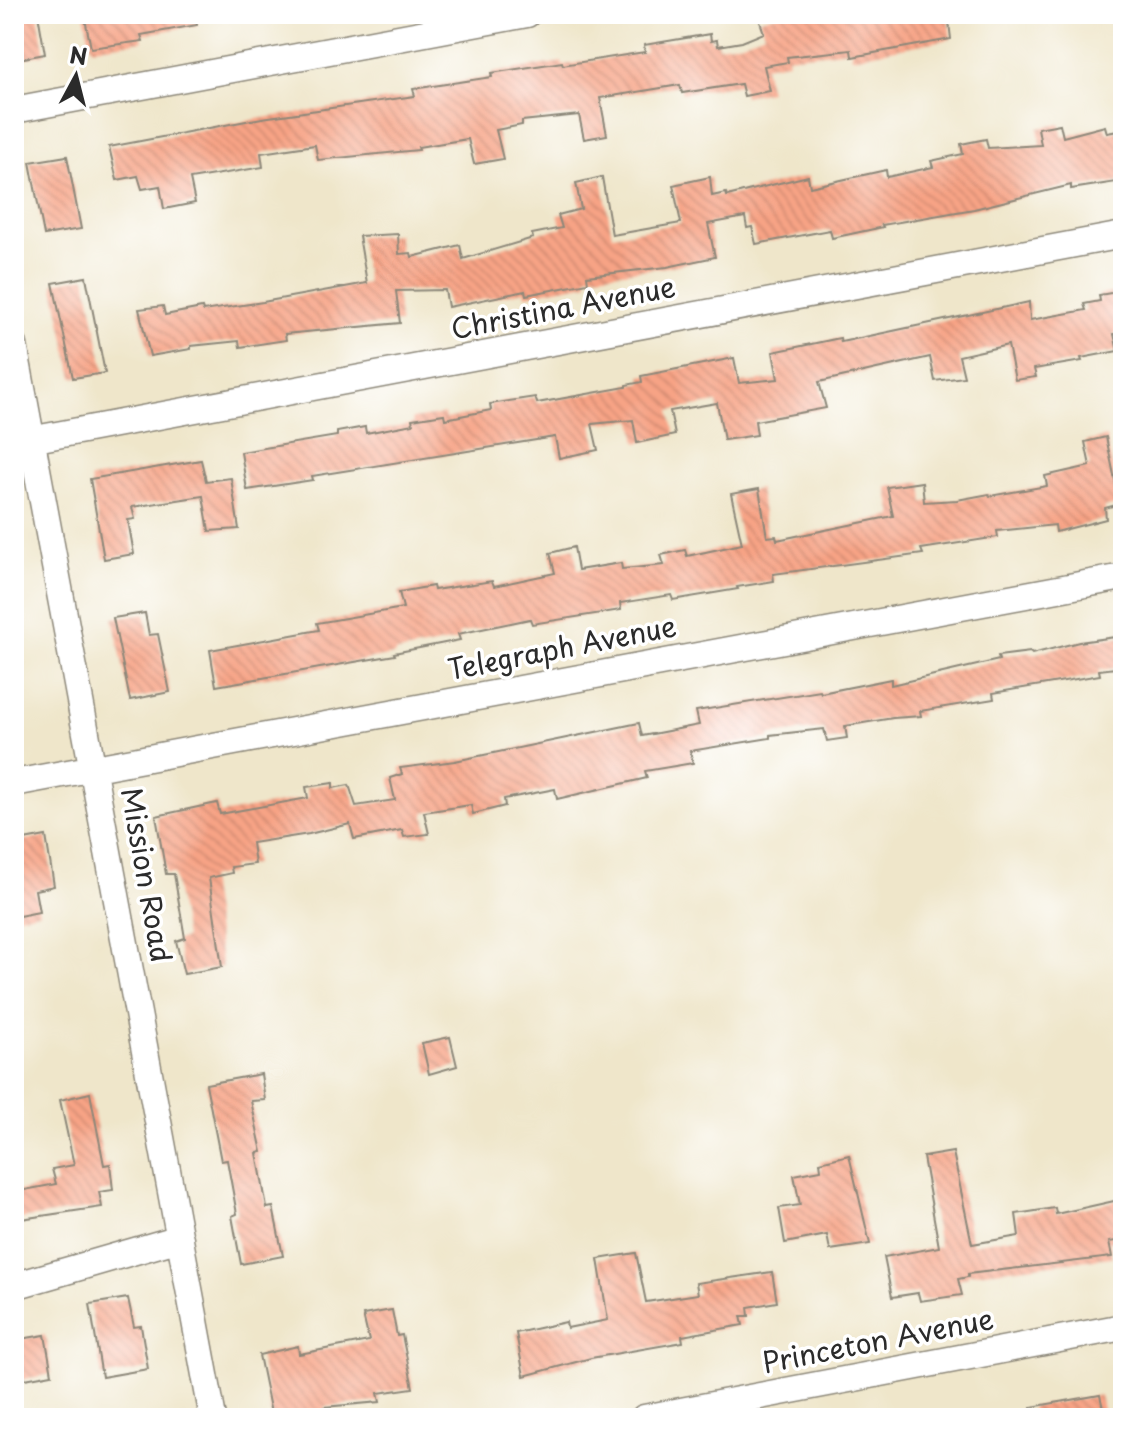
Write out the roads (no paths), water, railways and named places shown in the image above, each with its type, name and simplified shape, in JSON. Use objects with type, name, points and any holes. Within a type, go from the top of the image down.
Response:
[{"type":"street","points":[[14,110],[527,14]]},
{"type":"street","name":"Christina Avenue","points":[[24,441],[1123,235]]},
{"type":"street","name":"Mission Road","points":[[14,345],[24,441],[94,768],[213,1418]]},
{"type":"street","name":"Telegraph Avenue","points":[[14,783],[1123,577]]},
{"type":"street","points":[[14,1286],[180,1238]]},
{"type":"street","name":"Princeton Avenue","points":[[644,1418],[1123,1327]]}]
